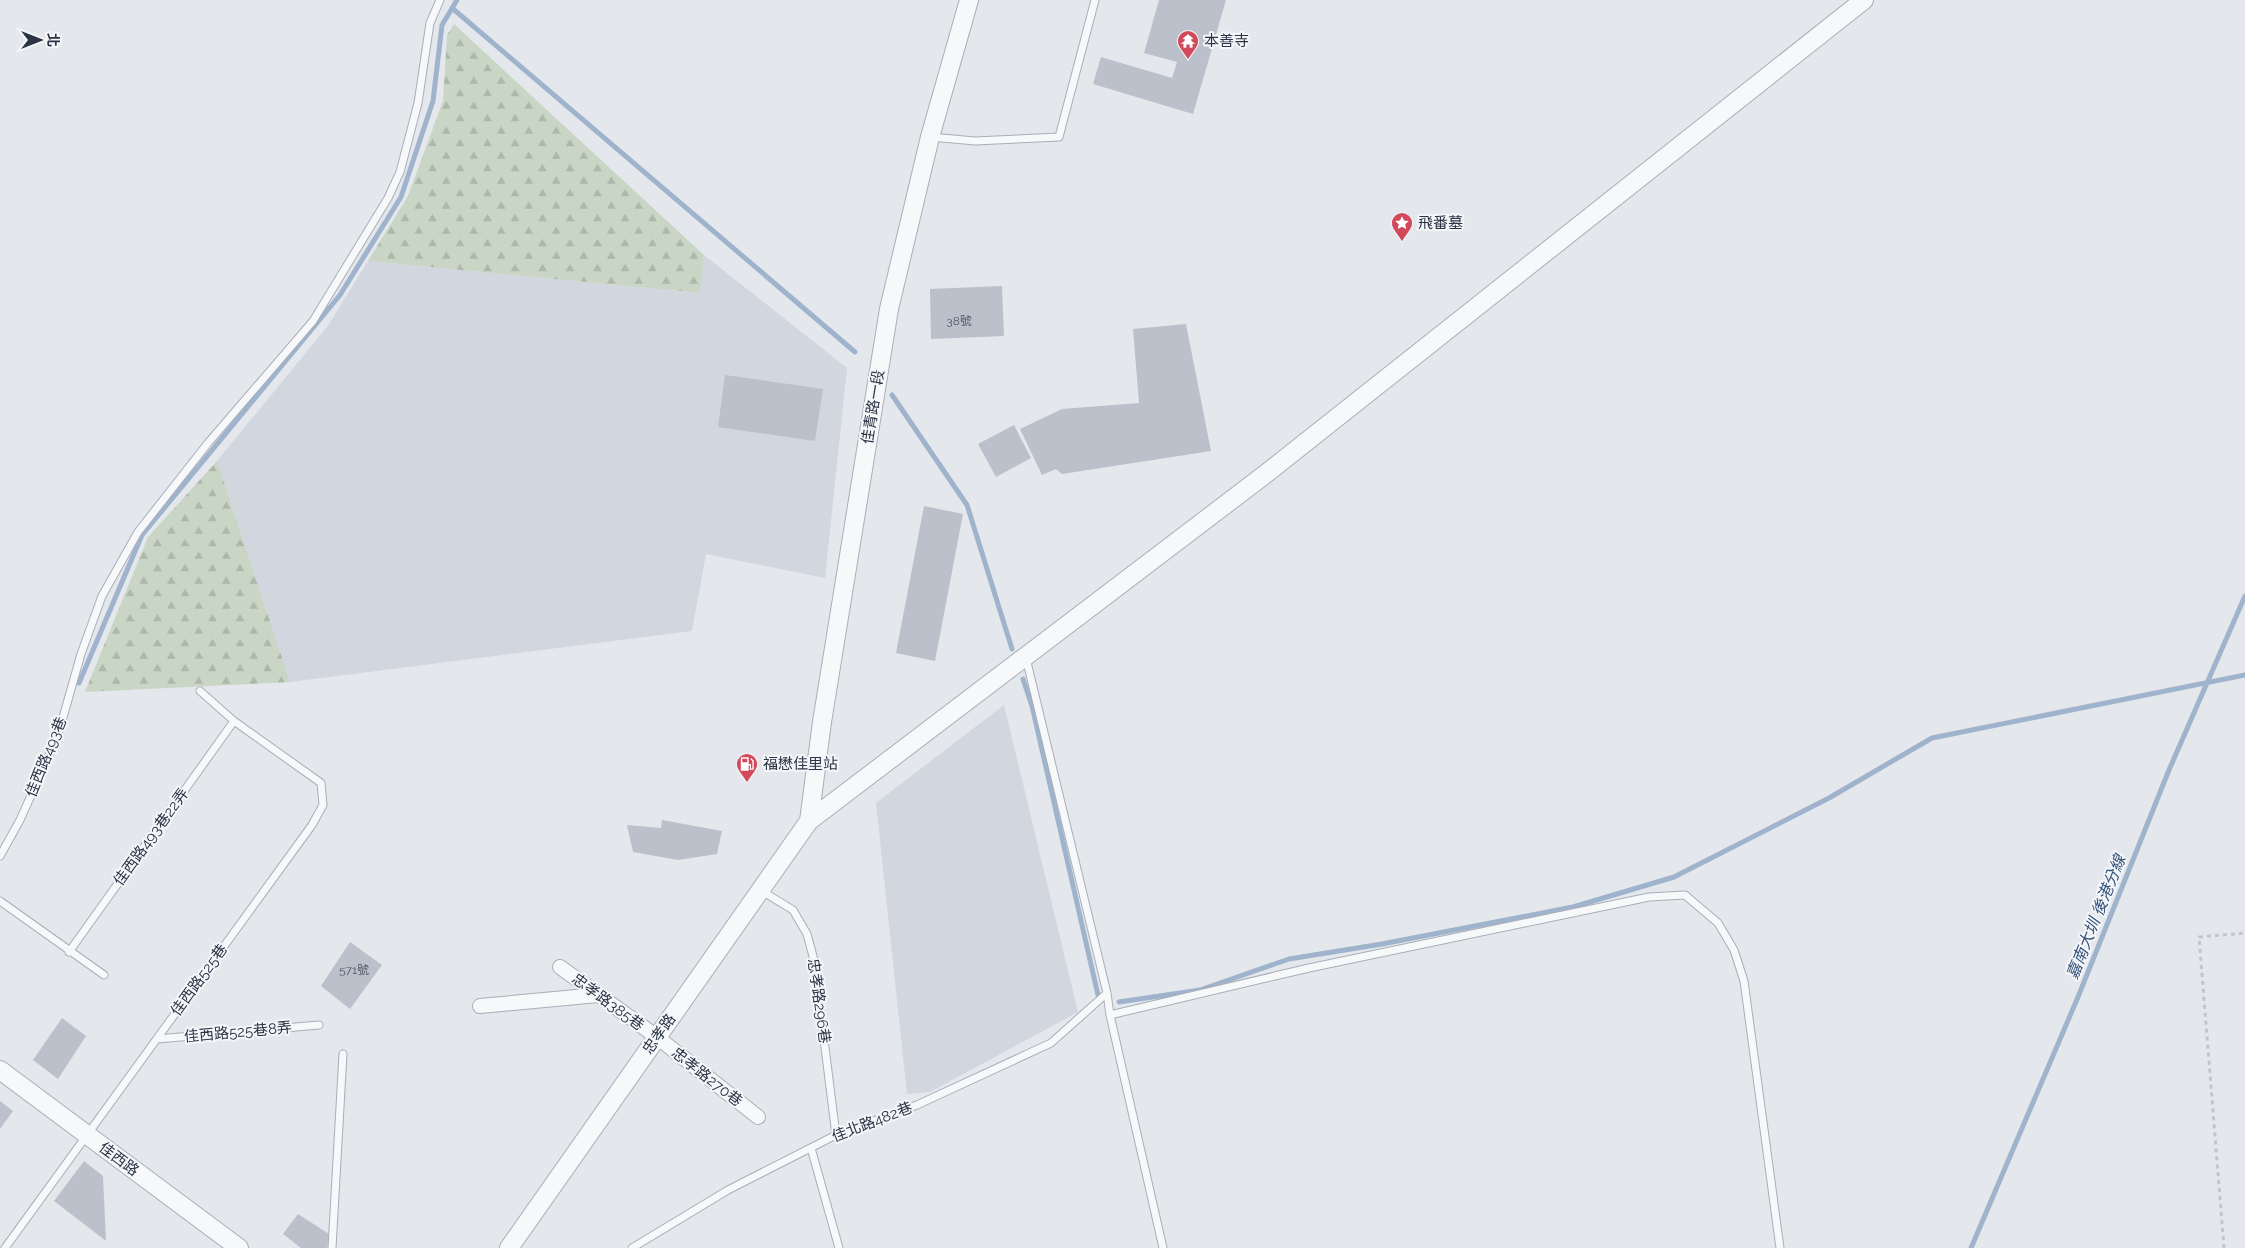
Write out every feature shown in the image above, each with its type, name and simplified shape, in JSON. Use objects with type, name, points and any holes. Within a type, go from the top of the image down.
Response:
[{"type":"street","name":"佳青路一段","points":[[809,821],[823,712],[889,309],[930,137],[970,0]]},
{"type":"street","points":[[809,821],[1271,470],[1864,0]]},
{"type":"street","name":"忠孝路","points":[[509,1248],[809,821]]},
{"type":"street","name":"忠孝路385巷","points":[[560,967],[657,1037]]},
{"type":"street","points":[[480,1006],[598,994]]},
{"type":"street","name":"忠孝路270巷","points":[[657,1037],[758,1117]]},
{"type":"street","name":"佳西路","points":[[0,1070],[231,1246]]},
{"type":"lane","name":"佳西路493巷","points":[[0,856],[20,820],[58,735],[81,654],[102,596],[138,532],[208,443],[313,322],[388,198],[400,172],[418,103],[430,23],[440,0]]},
{"type":"lane","points":[[930,137],[975,141],[1059,136],[1095,0]]},
{"type":"lane","points":[[1026,658],[1107,993],[1110,1015],[1162,1248]]},
{"type":"lane","name":"佳西路525巷","points":[[5,1248],[312,826],[324,804],[321,783],[234,721],[200,691]]},
{"type":"lane","name":"佳西路493巷22弄","points":[[69,952],[234,721]]},
{"type":"lane","name":"忠孝路296巷","points":[[760,890],[793,910],[807,934],[814,960],[836,1135]]},
{"type":"lane","points":[[1110,1015],[1309,968],[1610,905],[1649,897],[1684,895],[1718,923],[1734,950],[1744,981],[1780,1248]]},
{"type":"lane","points":[[0,901],[104,976]]},
{"type":"lane","name":"佳北路482巷","points":[[632,1248],[728,1190],[836,1135],[917,1105],[1051,1043],[1107,993]]},
{"type":"lane","name":"佳西路525巷8弄","points":[[157,1038],[319,1025]]},
{"type":"lane","points":[[332,1248],[343,1054]]},
{"type":"lane","points":[[811,1148],[839,1248]]},
{"type":"path","points":[[2224,1248],[2199,937],[2245,933]]},
{"type":"shaded area","points":[[704,255],[847,368],[825,578],[706,554],[692,631],[290,682],[217,461],[327,327],[368,261],[700,293]]},
{"type":"shaded area","points":[[1004,705],[1078,1012],[930,1092],[907,1094],[876,803]]},
{"type":"green space","points":[[454,24],[704,255],[700,293],[368,261],[408,196],[443,101],[447,35]]},
{"type":"green space","points":[[217,461],[290,682],[85,692],[148,537]]},
{"type":"building","name":"本善寺","points":[[1159,0],[1226,0],[1193,114],[1093,84],[1101,57],[1172,78],[1177,62],[1144,53]]},
{"type":"building","points":[[1002,286],[1004,336],[931,339],[930,289]]},
{"type":"building","points":[[1186,324],[1211,451],[1062,474],[1056,469],[1042,475],[1020,429],[1062,409],[1139,403],[1133,329]]},
{"type":"building","points":[[725,375],[823,389],[815,441],[718,427]]},
{"type":"building","points":[[1014,425],[1031,458],[996,477],[978,444]]},
{"type":"building","points":[[924,506],[963,514],[935,661],[896,653]]},
{"type":"building","points":[[662,820],[722,831],[717,854],[678,860],[633,852],[627,825],[661,828]]},
{"type":"building","points":[[350,942],[382,965],[350,1009],[321,986]]},
{"type":"building","points":[[62,1018],[86,1036],[58,1079],[33,1060]]},
{"type":"building","points":[[0,1101],[13,1111],[0,1129]]},
{"type":"building","points":[[84,1161],[103,1176],[106,1241],[54,1201]]},
{"type":"building","points":[[298,1214],[329,1234],[327,1248],[301,1248],[283,1234]]},
{"type":"waterway","points":[[79,683],[142,535],[340,295],[401,197],[433,101],[442,25],[457,0]]},
{"type":"waterway","points":[[452,8],[855,352]]},
{"type":"waterway","points":[[892,395],[967,505],[1012,649]]},
{"type":"waterway","name":"嘉南大圳 後港分線","points":[[1971,1248],[2078,997],[2169,770],[2245,596]]},
{"type":"waterway","points":[[1119,1002],[1200,990],[1289,959],[1382,944],[1573,907],[1674,877],[1829,798],[1932,738],[2245,675]]},
{"type":"waterway","points":[[1023,679],[1032,706],[1098,995]]},
{"type":"place","name":"本善寺","points":[[1188,60]]},
{"type":"place","name":"飛番墓","points":[[1402,242]]},
{"type":"place","name":"福懋佳里站","points":[[747,783]]}]
